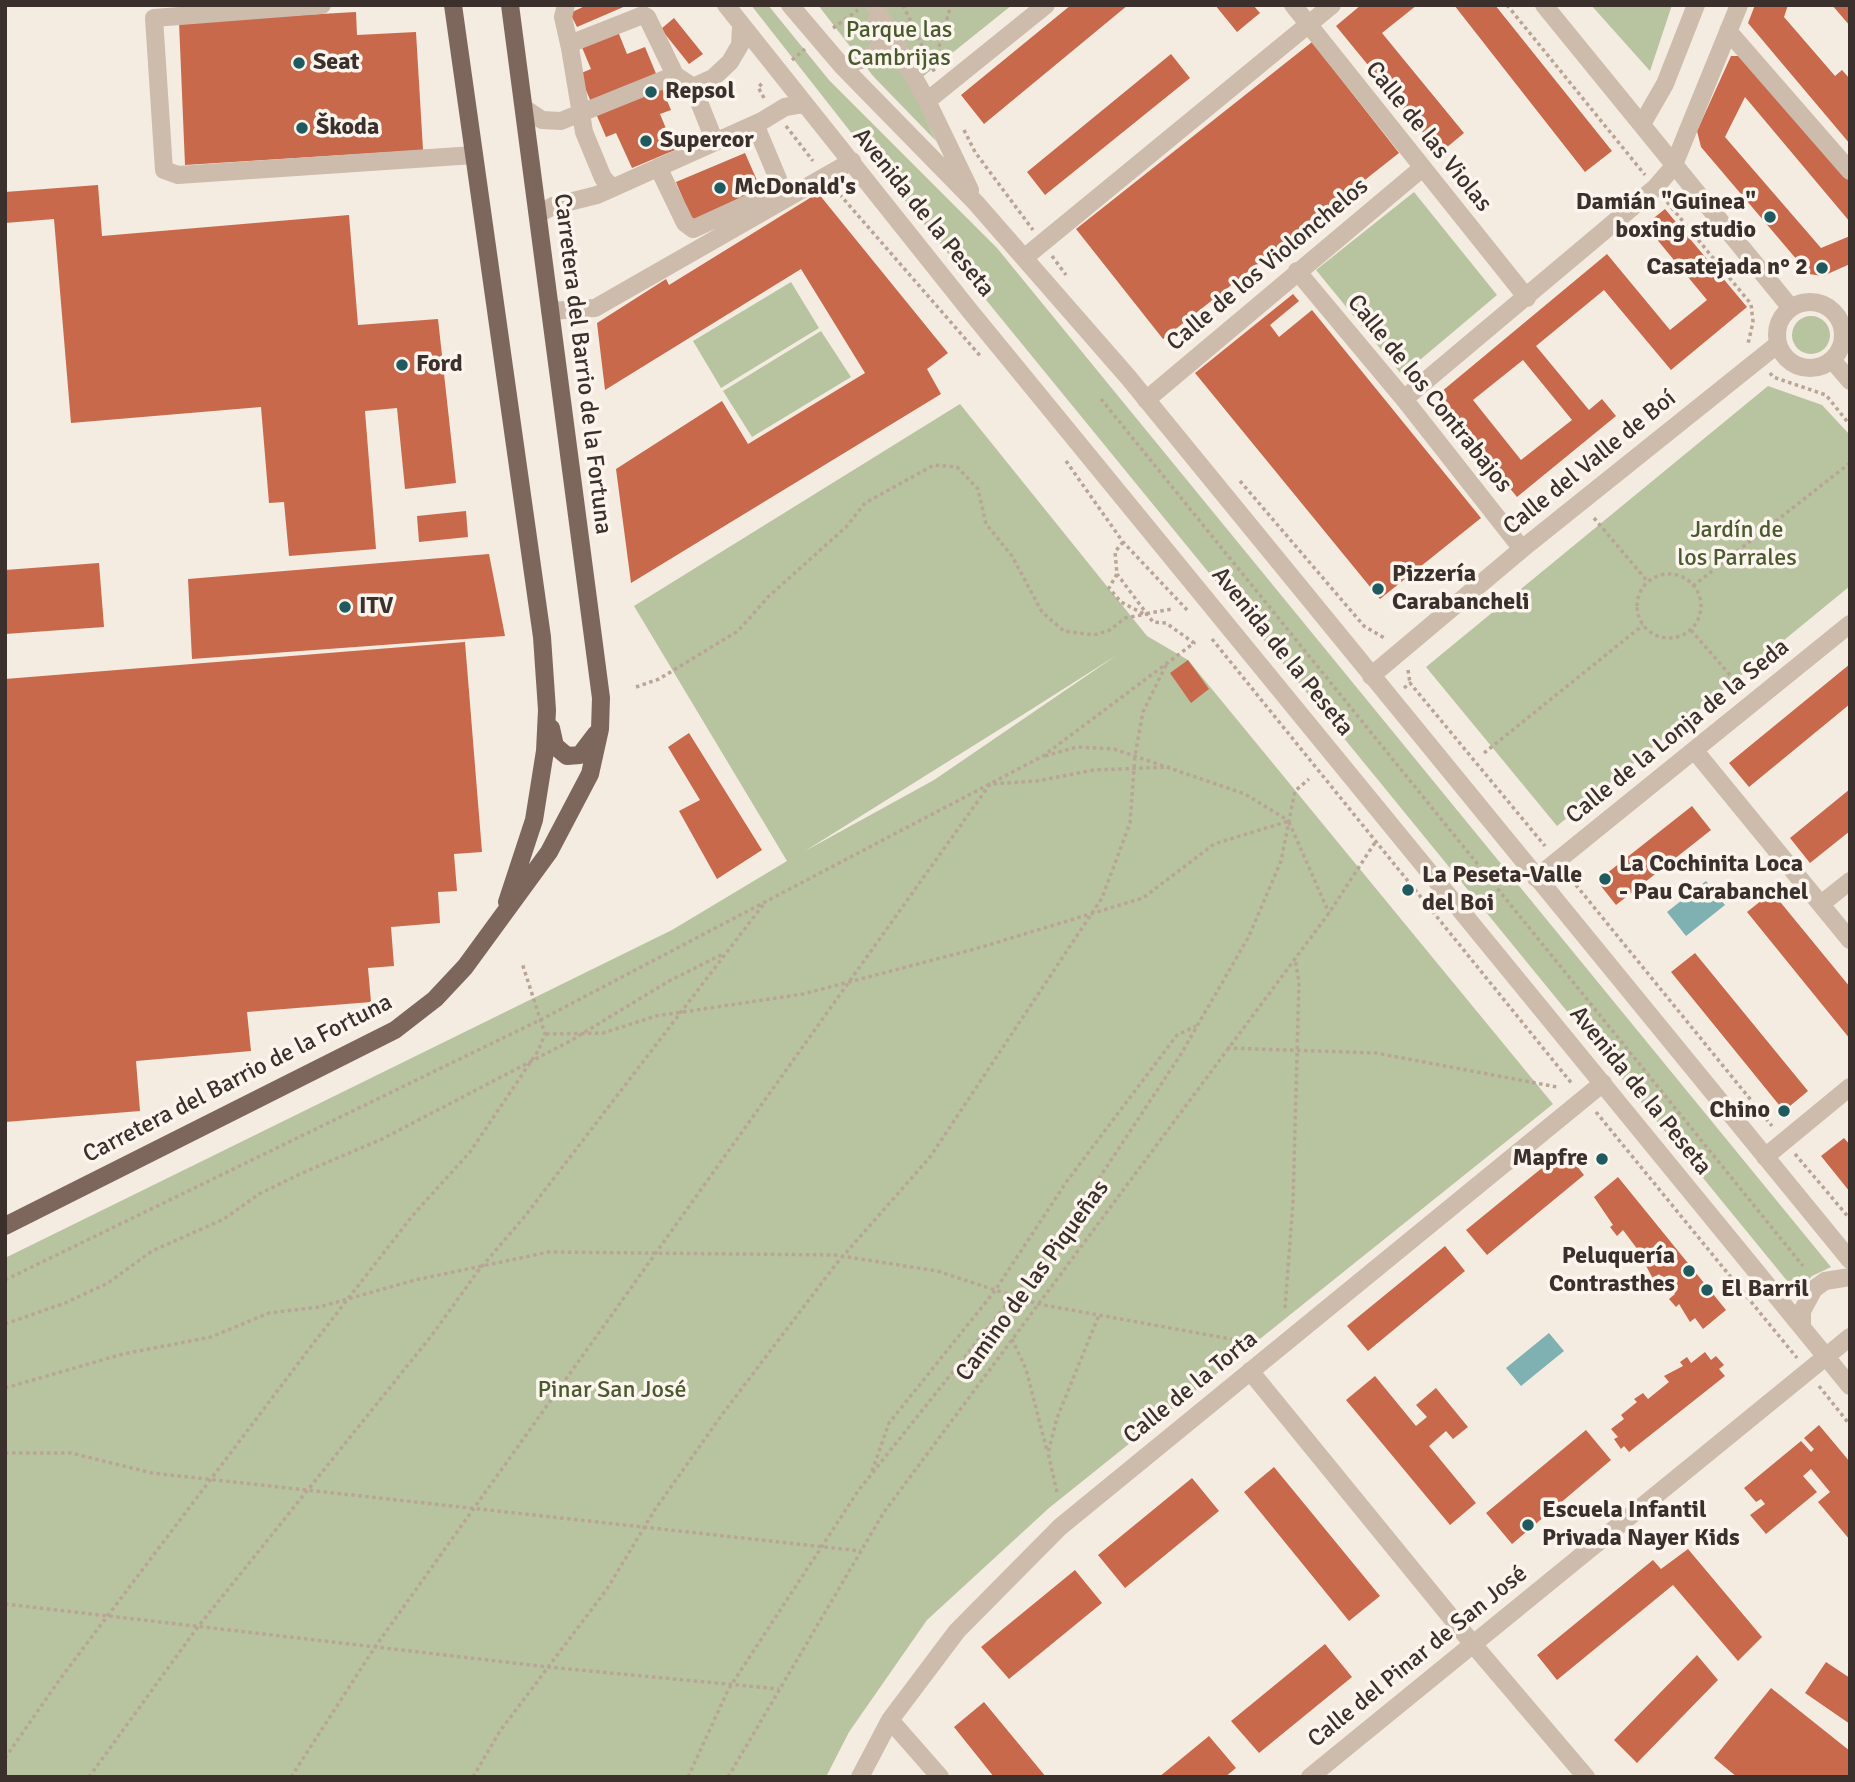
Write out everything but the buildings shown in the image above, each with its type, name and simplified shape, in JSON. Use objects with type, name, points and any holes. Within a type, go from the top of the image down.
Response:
[{"type":"main road","name":"Carretera del Barrio de la Fortuna","points":[[453,5],[542,638],[547,710],[545,751],[534,820],[502,918]]},
{"type":"main road","name":"Carretera del Barrio de la Fortuna","points":[[5,1226],[395,1030],[435,999],[502,918],[549,852],[590,774],[600,729],[601,698],[510,5]]},
{"type":"main road","name":"Carretera del Barrio de la Fortuna","points":[[547,710],[555,746],[567,756],[580,755],[600,729]]},
{"type":"street","points":[[322,5],[154,18],[164,170],[178,175],[474,155]]},
{"type":"street","points":[[566,5],[564,17],[584,132],[603,178],[612,187]]},
{"type":"street","name":"Avenida de la Peseta","points":[[726,5],[970,311],[1850,1386]]},
{"type":"street","name":"Avenida de la Peseta","points":[[790,5],[842,66],[976,203],[1146,400],[1850,1260]]},
{"type":"street","points":[[842,66],[867,58],[881,42],[873,5]]},
{"type":"street","points":[[873,5],[927,102],[976,203]]},
{"type":"street","points":[[927,102],[1046,5]]},
{"type":"street","name":"Calle de las Violas","points":[[1293,5],[1421,169],[1527,298]]},
{"type":"street","points":[[1024,258],[1332,5]]},
{"type":"street","points":[[1544,5],[1642,124],[1673,167],[1791,308]]},
{"type":"street","points":[[1642,124],[1665,83],[1696,5]]},
{"type":"street","points":[[1404,399],[1655,188],[1673,167],[1739,5]]},
{"type":"street","points":[[570,48],[577,39],[645,11],[675,75],[693,87],[715,142]]},
{"type":"street","points":[[693,87],[713,78],[730,62],[740,46],[741,27]]},
{"type":"street","points":[[1728,31],[1850,170]]},
{"type":"street","points":[[524,108],[542,120],[561,121],[675,75]]},
{"type":"street","points":[[538,214],[553,206],[586,199],[755,124],[776,112],[803,104]]},
{"type":"street","points":[[658,167],[685,223],[693,229],[774,192],[778,179],[755,124]]},
{"type":"street","points":[[550,311],[595,308],[852,161]]},
{"type":"street","name":"Calle de los Violonchelos","points":[[1146,400],[1421,169]]},
{"type":"street","name":"Calle de los Contrabajos","points":[[1297,271],[1404,399],[1522,549]]},
{"type":"street","points":[[1808,302],[1841,308],[1844,332],[1842,346],[1832,360],[1812,369],[1800,367],[1783,354],[1778,344],[1779,324],[1791,308],[1808,302]]},
{"type":"street","name":"Calle del Valle de Boí","points":[[1371,676],[1522,549],[1778,344]]},
{"type":"street","points":[[1832,360],[1850,381]]},
{"type":"street","name":"Calle de la Lonja de la Seda","points":[[1536,877],[1558,862],[1850,624]]},
{"type":"street","points":[[1695,751],[1850,940]]},
{"type":"street","points":[[1821,904],[1850,881]]},
{"type":"street","name":"Calle de la Torta","points":[[860,1777],[890,1720],[957,1630],[1060,1527],[1603,1083]]},
{"type":"street","points":[[1765,1157],[1850,1087]]},
{"type":"street","points":[[1802,1327],[1802,1311],[1814,1289],[1839,1277],[1850,1277]]},
{"type":"street","name":"Calle del Pinar de San José","points":[[1310,1777],[1850,1337]]},
{"type":"street","points":[[1250,1371],[1472,1643],[1586,1777]]},
{"type":"street","points":[[890,1720],[940,1777]]},
{"type":"path","points":[[903,5],[939,81]]},
{"type":"path","points":[[933,67],[951,5]]},
{"type":"path","points":[[1507,5],[1650,181]]},
{"type":"path","points":[[758,87],[825,177],[984,361]]},
{"type":"path","points":[[963,128],[975,152],[1033,231]]},
{"type":"path","points":[[1664,198],[1751,304],[1753,322],[1746,342],[1751,348]]},
{"type":"path","points":[[1766,368],[1773,377],[1826,394],[1850,425]]},
{"type":"path","points":[[1101,399],[1803,1266]]},
{"type":"path","points":[[1061,454],[1123,542],[1196,619]]},
{"type":"path","points":[[1693,586],[1850,463]]},
{"type":"path","points":[[636,687],[659,678],[738,631],[768,597],[846,527],[865,503],[934,465],[957,467],[978,489],[986,524],[1012,556],[1042,612],[1064,631],[1094,635],[1110,629],[1125,618],[1172,609]]},
{"type":"path","points":[[1236,476],[1364,626],[1392,643]]},
{"type":"path","points":[[1594,518],[1648,582]]},
{"type":"path","points":[[5,1280],[542,1019],[1043,756],[1194,643],[1166,623],[1153,622],[1117,574],[1115,552],[1123,542]]},
{"type":"path","points":[[1117,574],[1109,588],[1121,602],[1147,614]]},
{"type":"path","points":[[1666,575],[1676,575],[1693,586],[1700,603],[1700,613],[1690,630],[1671,638],[1661,637],[1643,625],[1637,608],[1638,598],[1648,582],[1666,575]]},
{"type":"path","points":[[1484,753],[1643,625]]},
{"type":"path","points":[[1690,630],[1754,703]]},
{"type":"path","name":"Avenida de la Peseta","points":[[1208,631],[1574,1085]]},
{"type":"path","points":[[473,1777],[500,1731],[607,1589],[643,1528],[721,1416],[843,1256],[930,1157],[1102,898],[1130,823],[1135,755],[1143,712],[1167,663]]},
{"type":"path","points":[[1408,664],[1410,683],[1850,1219]]},
{"type":"path","points":[[1391,698],[1410,683]]},
{"type":"path","points":[[1043,756],[1077,747],[1114,749],[1170,766],[1245,794],[1289,821],[1329,913]]},
{"type":"path","points":[[990,784],[1037,781],[1094,770],[1134,770],[1170,766]]},
{"type":"path","name":"Camino de las Piqueñas","points":[[688,1777],[732,1685],[870,1476],[1061,1236],[1198,1025],[1249,936],[1281,861],[1295,791],[1309,779]]},
{"type":"path","points":[[291,1777],[375,1647],[990,784]]},
{"type":"path","points":[[545,1034],[603,1033],[656,1016],[803,994],[975,949],[1143,898],[1214,844],[1289,821]]},
{"type":"path","name":"Camino de las Piqueñas","points":[[727,1777],[884,1512],[1329,913],[1388,821]]},
{"type":"path","points":[[89,1777],[197,1628],[483,1265],[525,1216],[767,900]]},
{"type":"path","points":[[5,1324],[65,1303],[108,1283],[152,1251],[224,1219],[260,1194],[382,1139],[530,1062],[669,981],[725,953]]},
{"type":"path","points":[[1285,1308],[1293,1202],[1299,982],[1295,956]]},
{"type":"path","points":[[5,1758],[211,1479],[413,1215],[470,1152],[530,1062],[545,1034],[522,963]]},
{"type":"path","points":[[870,1476],[889,1423],[997,1288],[1067,1181],[1177,1035],[1198,1025]]},
{"type":"path","points":[[1227,1048],[1376,1052],[1557,1087]]},
{"type":"path","name":"Avenida de la Peseta","points":[[1591,1106],[1792,1353]]},
{"type":"path","points":[[5,1388],[124,1354],[211,1337],[270,1313],[349,1300],[415,1280],[550,1252],[776,1252],[843,1256],[937,1271],[997,1288],[1038,1304],[1242,1341]]},
{"type":"path","points":[[1048,1453],[1057,1418],[1099,1315]]},
{"type":"path","points":[[1012,1339],[1026,1370],[1057,1492]]},
{"type":"path","points":[[1821,1389],[1850,1425]]},
{"type":"path","points":[[5,1453],[71,1453],[152,1473],[861,1551]]},
{"type":"path","points":[[5,1604],[107,1618],[548,1667],[779,1689]]},
{"type":"green space","points":[[751,5],[768,5],[829,80],[997,248],[1831,1267],[1812,1276],[1797,1293],[893,186]]},
{"type":"green space","name":"Parque las Cambrijas","points":[[818,5],[1012,5],[911,86],[936,141],[873,76]]},
{"type":"green space","points":[[1591,5],[1672,5],[1650,71]]},
{"type":"green space","points":[[1414,192],[1497,295],[1402,375],[1316,270]]},
{"type":"green space","points":[[791,282],[819,328],[721,388],[693,341]]},
{"type":"green space","points":[[1811,316],[1825,321],[1830,335],[1825,349],[1811,354],[1797,349],[1792,335],[1797,321]]},
{"type":"green space","points":[[821,331],[851,377],[752,437],[723,391]]},
{"type":"green space","name":"Jardín de los Parrales","points":[[1768,386],[1822,405],[1850,435],[1850,586],[1557,826],[1426,667]]},
{"type":"green space","name":"Pinar San José","points":[[960,404],[1147,636],[1188,660],[1553,1104],[1049,1508],[927,1620],[849,1732],[826,1777],[5,1777],[5,1258],[672,930],[787,861],[634,606]],"holes":[[[1117,655],[934,780],[805,851]]]},
{"type":"water","points":[[1706,881],[1725,905],[1686,936],[1667,912]]},
{"type":"water","points":[[1549,1333],[1564,1351],[1521,1386],[1506,1368]]},
{"type":"place","name":"Seat","points":[[299,63]]},
{"type":"place","name":"Repsol","points":[[651,92]]},
{"type":"place","name":"Škoda","points":[[302,128]]},
{"type":"place","name":"Supercor","points":[[646,141]]},
{"type":"place","name":"McDonald's","points":[[720,188]]},
{"type":"place","name":"Damián \"Guinea\" boxing studio","points":[[1770,217]]},
{"type":"place","name":"Casatejada n° 2","points":[[1822,268]]},
{"type":"place","name":"Ford","points":[[402,365]]},
{"type":"place","name":"Pizzería Carabancheli","points":[[1378,589]]},
{"type":"place","name":"ITV","points":[[345,607]]},
{"type":"place","name":"La Cochinita Loca - Pau Carabanchel","points":[[1605,879]]},
{"type":"place","name":"La Peseta-Valle del Boi","points":[[1408,890]]},
{"type":"place","name":"Chino","points":[[1784,1111]]},
{"type":"place","name":"Mapfre","points":[[1602,1159]]},
{"type":"place","name":"Peluquería Contrasthes","points":[[1689,1271]]},
{"type":"place","name":"El Barril","points":[[1707,1290]]},
{"type":"place","name":"Escuela Infantil Privada Nayer Kids","points":[[1528,1525]]}]
